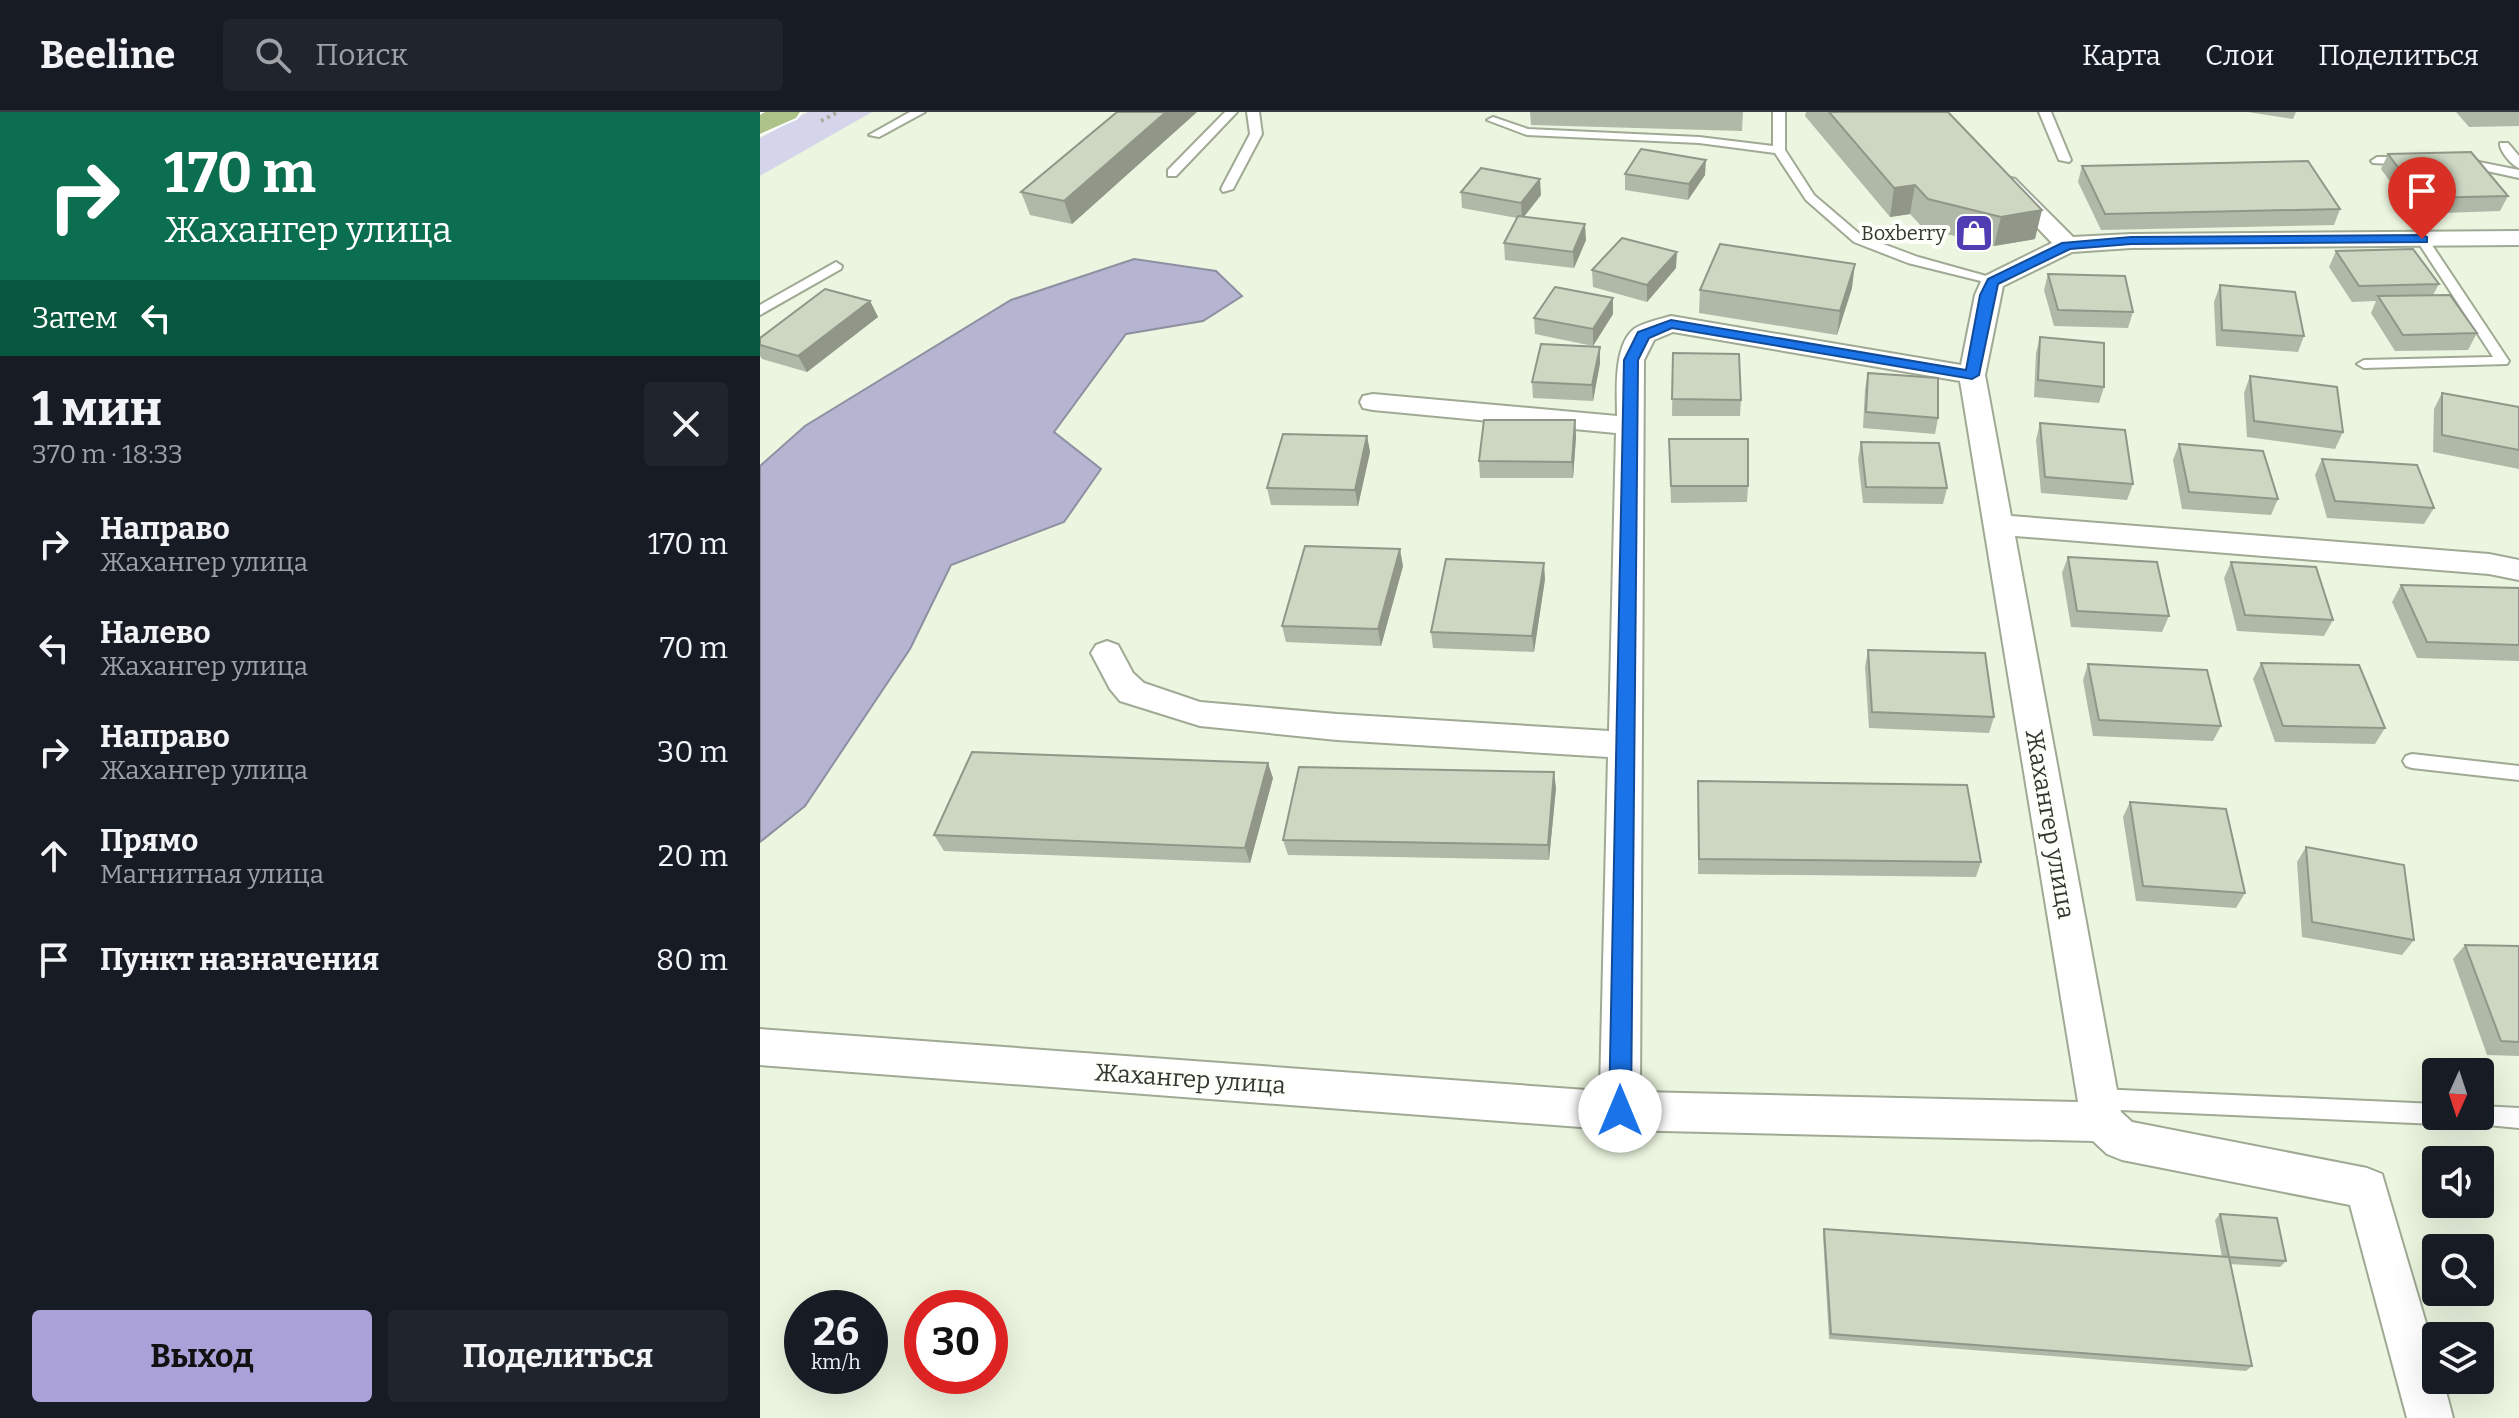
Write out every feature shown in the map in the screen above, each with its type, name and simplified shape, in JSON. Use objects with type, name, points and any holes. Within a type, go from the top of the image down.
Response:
[{"type":"main road","points":[[760,126],[786,112]]},
{"type":"street","points":[[1991,168],[2067,245]]},
{"type":"street","points":[[1992,282],[2067,245],[2131,241],[2519,238]]},
{"type":"street","name":"Жахангер улица","points":[[760,1047],[1620,1111],[2100,1110],[1972,375],[1992,282]]},
{"type":"street","points":[[1620,1111],[1631,360],[1643,335],[1671,324],[1972,375]]},
{"type":"street","points":[[1373,402],[1630,426]]},
{"type":"street","points":[[1999,525],[2489,564],[2519,570]]},
{"type":"street","points":[[1107,653],[1121,681],[1132,692],[1200,714],[1337,727],[1623,745]]},
{"type":"street","points":[[2100,1110],[2122,1140],[2367,1188],[2430,1418]]},
{"type":"lane","points":[[875,135],[919,112]]},
{"type":"lane","points":[[1172,173],[1231,112]]},
{"type":"lane","points":[[1227,189],[1256,134],[1253,112]]},
{"type":"lane","points":[[1779,112],[1779,150],[1810,197],[1858,239],[1913,260],[1992,282]]},
{"type":"lane","points":[[2045,112],[2065,160]]},
{"type":"lane","points":[[1493,120],[1527,132],[1568,131],[1699,140],[1779,150]]},
{"type":"lane","points":[[2504,145],[2519,164]]},
{"type":"lane","points":[[2377,161],[2424,161]]},
{"type":"lane","points":[[2440,161],[2471,162],[2519,174]]},
{"type":"lane","points":[[2364,364],[2502,361],[2422,239]]},
{"type":"lane","points":[[760,311],[836,266]]},
{"type":"lane","points":[[2412,761],[2519,773]]},
{"type":"lane","points":[[2100,1110],[2422,1114]]},
{"type":"lane","points":[[2494,1117],[2519,1118]]},
{"type":"shaded area","points":[[808,112],[872,112],[760,176],[760,138]]},
{"type":"shaded area","points":[[1134,259],[1216,271],[1242,296],[1203,321],[1126,334],[1054,432],[1101,469],[1064,522],[951,565],[910,649],[805,806],[760,842],[760,466],[805,426],[1011,300]]},
{"type":"building","points":[[1117,112],[1166,112],[1064,201],[1021,192]]},
{"type":"building","points":[[1829,112],[1948,112],[2042,210],[2001,217],[1928,199],[1915,185],[1894,188]]},
{"type":"building","points":[[1641,149],[1706,160],[1689,184],[1625,174]]},
{"type":"building","points":[[2471,152],[2508,196],[2421,198],[2388,154]]},
{"type":"building","points":[[2308,161],[2340,209],[2105,214],[2082,166]]},
{"type":"building","points":[[1481,168],[1540,179],[1521,203],[1461,192]]},
{"type":"building","points":[[1518,216],[1585,224],[1573,252],[1504,243]]},
{"type":"building","points":[[1622,238],[1677,252],[1647,285],[1592,270]]},
{"type":"building","points":[[1720,244],[1855,264],[1840,311],[1700,290]]},
{"type":"building","points":[[2413,249],[2439,284],[2359,286],[2336,251]]},
{"type":"building","points":[[2048,274],[2125,276],[2133,312],[2058,310]]},
{"type":"building","points":[[2220,285],[2295,292],[2304,336],[2222,330]]},
{"type":"building","points":[[1555,287],[1613,298],[1593,329],[1534,318]]},
{"type":"building","points":[[825,289],[870,301],[798,356],[760,345],[760,338]]},
{"type":"building","points":[[2450,295],[2477,333],[2403,335],[2378,296]]},
{"type":"building","points":[[2040,337],[2104,343],[2104,387],[2038,380]]},
{"type":"building","points":[[1541,344],[1600,347],[1592,385],[1532,382]]},
{"type":"building","points":[[1673,353],[1739,354],[1741,400],[1672,399]]},
{"type":"building","points":[[1868,373],[1938,378],[1938,418],[1866,412]]},
{"type":"building","points":[[2250,376],[2337,387],[2343,432],[2254,421]]},
{"type":"building","points":[[2442,393],[2519,407],[2519,450],[2442,435]]},
{"type":"building","points":[[1484,420],[1575,420],[1572,462],[1479,461]]},
{"type":"building","points":[[2040,423],[2125,430],[2133,484],[2045,477]]},
{"type":"building","points":[[1283,434],[1367,436],[1355,490],[1267,488]]},
{"type":"building","points":[[1669,439],[1748,439],[1748,486],[1671,486]]},
{"type":"building","points":[[1861,442],[1939,443],[1947,488],[1866,487]]},
{"type":"building","points":[[2179,444],[2263,451],[2278,499],[2189,492]]},
{"type":"building","points":[[2322,459],[2417,465],[2434,508],[2335,501]]},
{"type":"building","points":[[1305,546],[1400,549],[1378,629],[1282,626]]},
{"type":"building","points":[[2068,557],[2157,562],[2169,616],[2077,611]]},
{"type":"building","points":[[1446,559],[1544,563],[1532,636],[1431,632]]},
{"type":"building","points":[[2231,562],[2316,567],[2333,620],[2245,615]]},
{"type":"building","points":[[2401,585],[2519,588],[2519,645],[2427,642]]},
{"type":"building","points":[[1868,650],[1985,653],[1994,717],[1872,712]]},
{"type":"building","points":[[2261,663],[2359,665],[2385,728],[2283,726]]},
{"type":"building","points":[[2088,664],[2207,670],[2221,726],[2099,720]]},
{"type":"building","points":[[972,752],[1268,763],[1245,848],[934,835]]},
{"type":"building","points":[[1299,767],[1554,772],[1548,845],[1283,840]]},
{"type":"building","points":[[1698,781],[1967,785],[1981,862],[1699,859]]},
{"type":"building","points":[[2130,802],[2226,809],[2245,893],[2143,886]]},
{"type":"building","points":[[2306,847],[2404,865],[2414,940],[2312,922]]},
{"type":"building","points":[[2465,945],[2519,946],[2519,1042],[2501,1041]]},
{"type":"building","points":[[2220,1214],[2277,1218],[2286,1261],[2229,1257]]},
{"type":"building","points":[[1824,1229],[2229,1257],[2252,1366],[1831,1334]]},
{"type":"place","name":"Boxberry","points":[[1974,233]]},
{"type":"route","points":[[1620,1111],[1631,360],[1643,335],[1671,324],[1972,375],[1992,282],[2067,245],[2131,241],[2422,239]]}]
